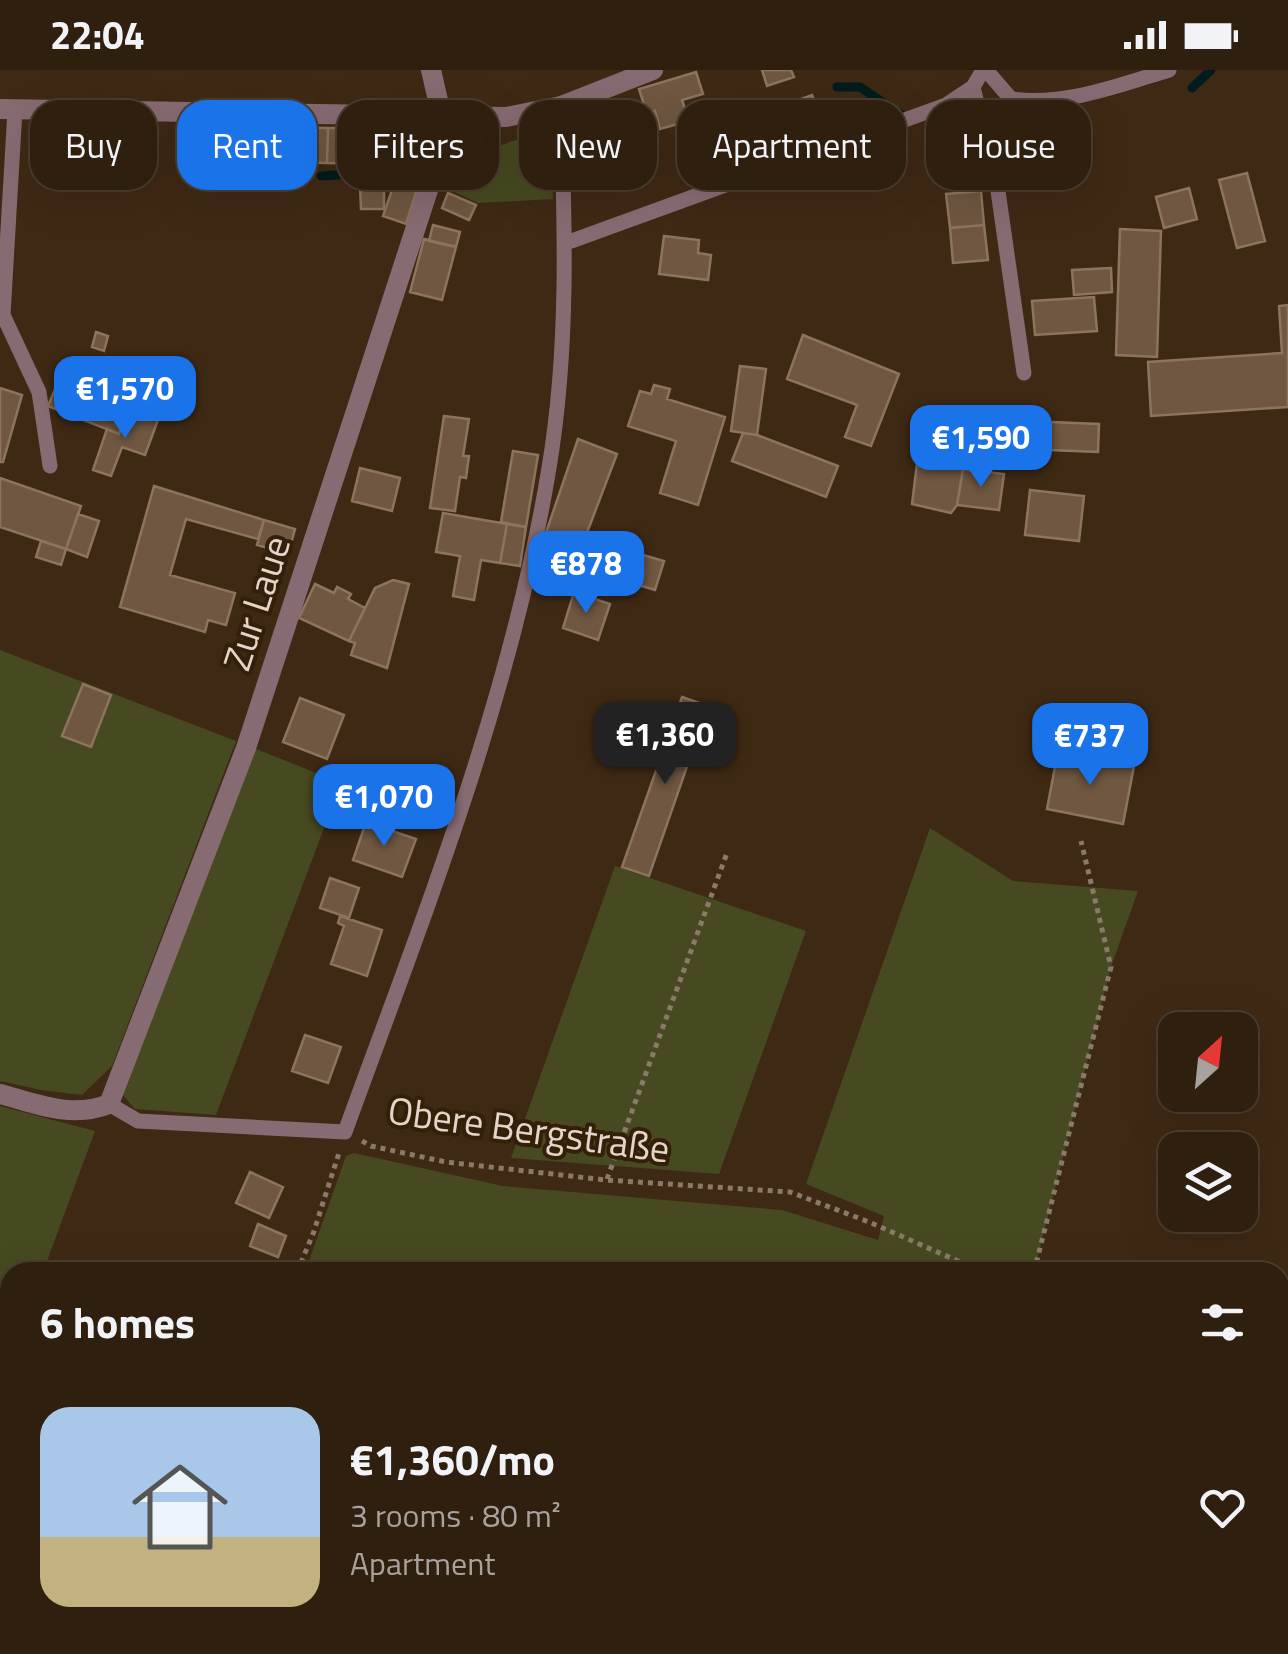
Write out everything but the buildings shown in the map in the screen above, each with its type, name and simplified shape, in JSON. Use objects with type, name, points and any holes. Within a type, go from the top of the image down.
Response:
[{"type":"street","points":[[431,70],[439,100]]},
{"type":"street","points":[[576,100],[652,70]]},
{"type":"street","points":[[8,109],[337,115]]},
{"type":"street","name":"Zur Laue","points":[[109,1104],[246,748],[428,190]]},
{"type":"street","name":"Obere Bergstraße","points":[[0,1094],[60,1110],[88,1112],[109,1104]]},
{"type":"lane","points":[[566,244],[946,105],[973,87],[985,70],[1010,99],[1027,101],[1093,94],[1168,70]]},
{"type":"lane","points":[[973,87],[998,191],[1024,372]]},
{"type":"lane","points":[[8,109],[2,320],[38,392],[50,466]]},
{"type":"lane","points":[[346,1132],[470,786],[520,600],[549,469],[562,360],[564,190]]},
{"type":"lane","name":"Obere Bergstraße","points":[[109,1104],[138,1121],[346,1132]]},
{"type":"path","points":[[1037,1262],[1111,967],[1080,842]]},
{"type":"path","points":[[606,1180],[726,854]]},
{"type":"path","name":"Obere Bergstraße","points":[[346,1132],[370,1146],[446,1162],[606,1180],[790,1192],[960,1262]]},
{"type":"path","points":[[302,1262],[346,1132]]},
{"type":"green space","points":[[519,139],[519,190],[553,190],[553,199],[478,203],[450,190],[499,190],[499,146]]},
{"type":"green space","points":[[0,650],[236,741],[112,1066],[82,1095],[0,1081]]},
{"type":"green space","points":[[254,748],[341,783],[216,1115],[135,1109],[122,1094]]},
{"type":"green space","points":[[930,828],[1013,881],[1138,891],[1111,967],[1037,1262],[309,1262],[346,1156],[354,1153],[503,1186],[782,1210],[878,1240],[884,1216],[806,1184]]},
{"type":"green space","points":[[615,866],[806,931],[719,1174],[511,1158]]},
{"type":"green space","points":[[0,1106],[95,1131],[47,1262],[0,1262]]},
{"type":"waterway","points":[[1192,88],[1211,70]]},
{"type":"waterway","points":[[837,87],[860,87],[879,100]]},
{"type":"waterway","points":[[321,176],[337,175]]}]
